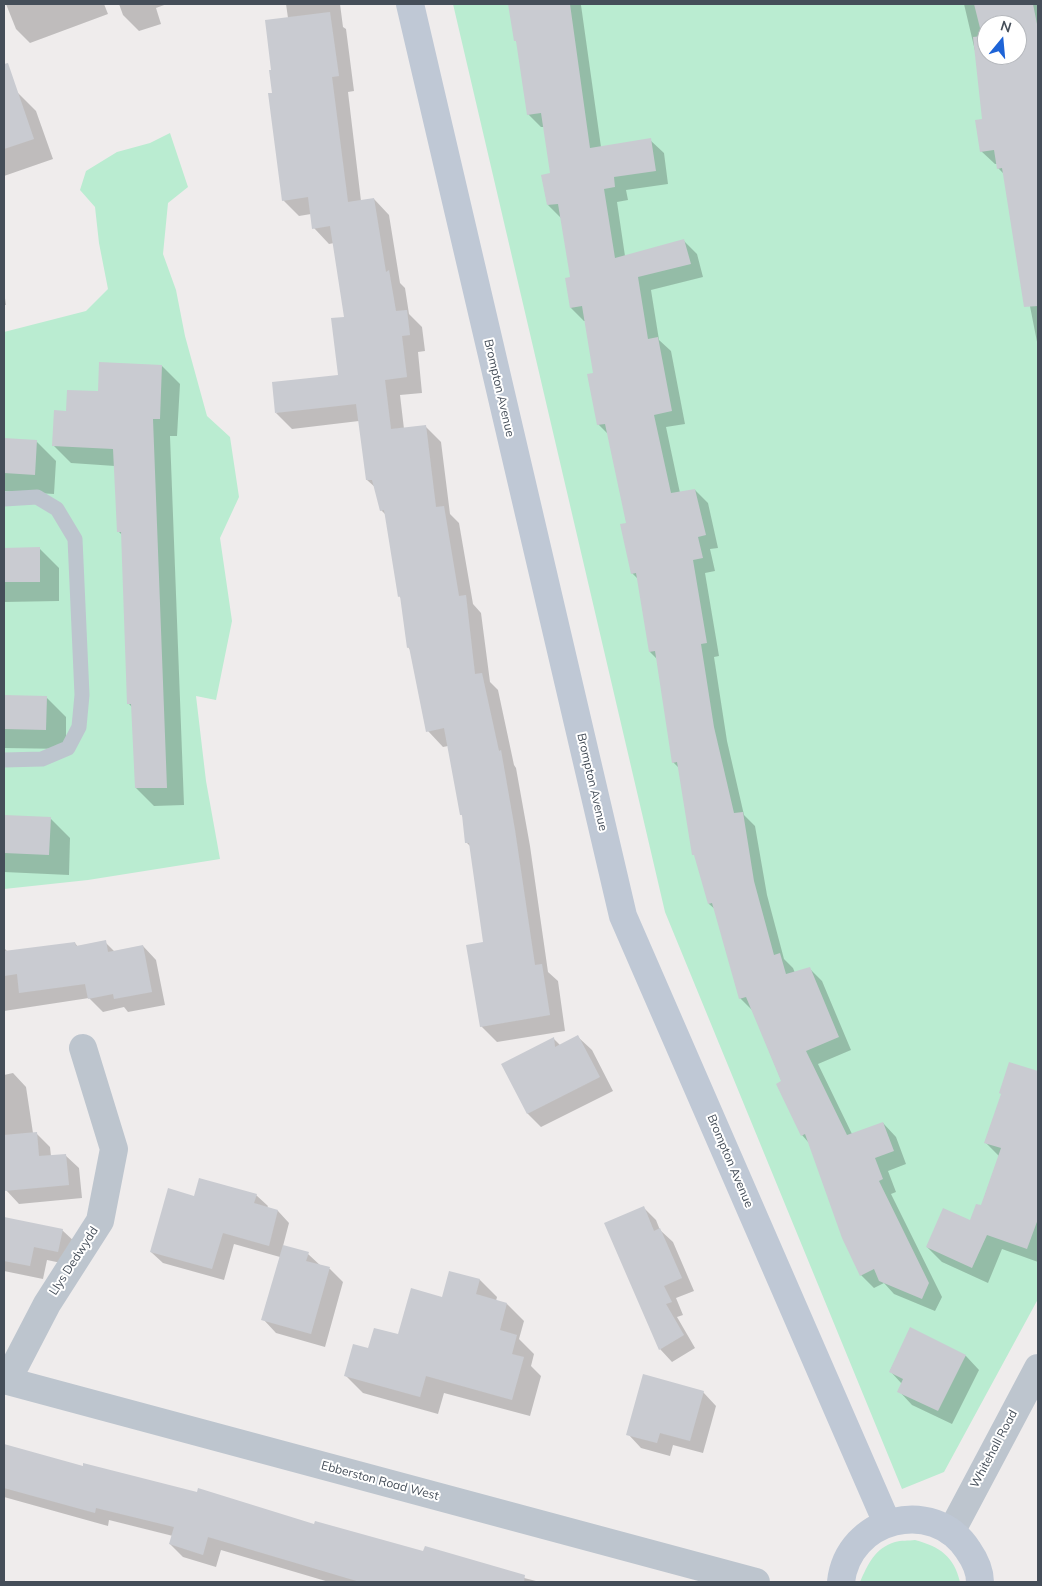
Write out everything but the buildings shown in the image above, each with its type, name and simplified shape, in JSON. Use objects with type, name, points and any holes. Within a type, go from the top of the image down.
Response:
[{"type":"main road","name":"Brompton Avenue","points":[[410,4],[624,916],[887,1523]]},
{"type":"main road","points":[[841,1582],[846,1564],[857,1544],[869,1533],[887,1523],[902,1520],[932,1522],[951,1532],[964,1544],[975,1560],[980,1582]]},
{"type":"street","name":"Llys Dedwydd","points":[[5,1380],[46,1304],[100,1221],[114,1149],[83,1048]]},
{"type":"street","name":"Whitehall Road","points":[[951,1532],[1038,1368]]},
{"type":"street","name":"Ebberston Road West","points":[[5,1380],[756,1582]]},
{"type":"lane","points":[[4,499],[38,498],[57,510],[75,539],[82,695],[78,727],[68,748],[42,759],[4,760]]},
{"type":"green space","points":[[453,4],[1038,4],[1038,1299],[944,1472],[902,1489],[665,912]]},
{"type":"green space","points":[[170,133],[188,187],[168,203],[163,254],[176,290],[185,336],[207,416],[230,437],[239,497],[220,538],[232,621],[216,700],[196,696],[206,781],[220,859],[88,880],[4,889],[4,332],[86,311],[108,289],[99,243],[95,207],[80,190],[86,171],[117,152],[150,143]]},
{"type":"green space","points":[[915,1540],[932,1546],[945,1554],[954,1565],[960,1582],[860,1582],[869,1563],[882,1548],[897,1541]]}]
